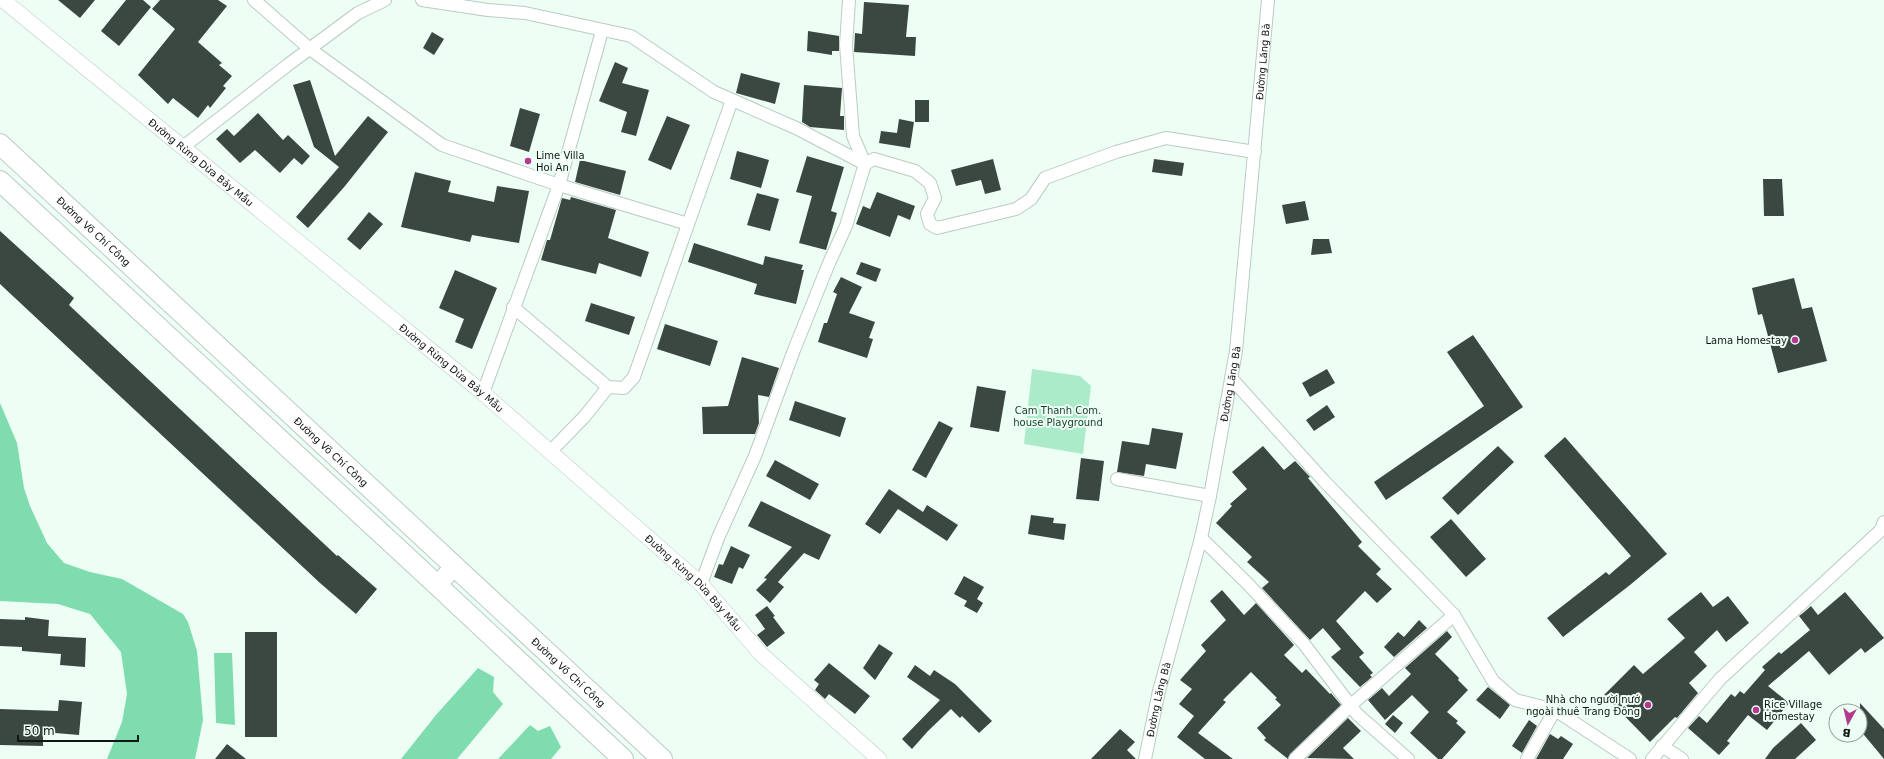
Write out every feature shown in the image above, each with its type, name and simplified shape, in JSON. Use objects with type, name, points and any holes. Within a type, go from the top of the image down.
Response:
[{"type":"main road","name":"Đường Võ Chí Công","points":[[0,144],[662,759]]},
{"type":"main road","points":[[0,181],[437,584],[623,759]]},
{"type":"main road","points":[[437,584],[455,566]]},
{"type":"street","name":"Đường Rừng Dừa Bảy Mẫu","points":[[3,0],[483,393],[701,584],[761,654],[879,759]]},
{"type":"street","points":[[254,0],[310,49],[442,145],[559,185],[688,224]]},
{"type":"street","points":[[183,147],[358,13],[385,0]]},
{"type":"street","points":[[422,0],[488,10],[525,13],[602,31],[631,36],[714,92],[796,128],[865,164]]},
{"type":"street","points":[[701,584],[718,538],[755,456],[794,350],[829,263],[846,226],[865,164],[853,136],[846,45],[849,0]]},
{"type":"street","name":"Đường Lăng Bà","points":[[1145,759],[1159,691],[1210,496],[1236,351],[1268,0]]},
{"type":"street","points":[[483,393],[513,307],[559,185],[602,31]]},
{"type":"street","points":[[513,307],[608,387],[624,388],[634,377],[732,100]]},
{"type":"street","points":[[865,164],[874,160],[881,161],[915,171],[930,183],[935,198],[928,214],[930,224],[937,228],[1016,209],[1031,199],[1045,178],[1116,152],[1166,138],[1255,152]]},
{"type":"street","points":[[1231,378],[1324,481],[1454,615],[1493,681],[1515,700],[1555,710],[1630,759]]},
{"type":"street","points":[[550,452],[585,416],[608,387]]},
{"type":"street","points":[[1117,479],[1210,496]]},
{"type":"street","points":[[1652,759],[1720,679],[1881,530],[1884,522]]},
{"type":"street","points":[[1200,538],[1247,583],[1304,644],[1357,714],[1408,759]]},
{"type":"street","points":[[1295,759],[1351,705],[1454,615]]},
{"type":"street","points":[[1527,759],[1555,710]]},
{"type":"street","points":[[1662,746],[1682,759]]},
{"type":"green space","name":"Cam Thanh Com. house Playground","points":[[1032,369],[1080,376],[1091,386],[1083,454],[1024,444]]},
{"type":"shaded area","points":[[0,403],[17,443],[24,488],[30,506],[47,543],[64,563],[90,572],[122,579],[183,614],[188,622],[197,651],[203,720],[195,759],[107,759],[122,722],[127,694],[121,652],[90,614],[58,604],[0,601]]},
{"type":"shaded area","points":[[214,653],[232,653],[235,725],[216,723]]},
{"type":"shaded area","points":[[478,668],[494,677],[493,692],[503,704],[457,759],[401,759],[436,715]]},
{"type":"shaded area","points":[[530,725],[538,731],[550,726],[561,747],[551,759],[498,759]]},
{"type":"building","points":[[58,0],[95,0],[80,18]]},
{"type":"building","points":[[126,0],[143,0],[151,7],[119,46],[101,31]]},
{"type":"building","points":[[160,0],[218,0],[227,6],[198,42],[222,63],[219,65],[232,76],[223,86],[226,88],[210,108],[208,105],[198,118],[173,98],[168,104],[138,75],[175,29],[152,9]]},
{"type":"building","points":[[864,2],[909,5],[906,37],[916,37],[915,56],[854,52],[855,33],[862,34]]},
{"type":"building","points":[[808,31],[839,36],[839,51],[832,51],[832,55],[807,51]]},
{"type":"building","points":[[432,32],[444,39],[434,55],[423,48]]},
{"type":"building","points":[[615,62],[628,68],[622,83],[649,90],[636,136],[621,132],[627,112],[599,101]]},
{"type":"building","points":[[741,73],[780,83],[775,104],[736,93]]},
{"type":"building","points":[[310,80],[335,156],[368,116],[388,132],[345,186],[308,228],[296,217],[339,167],[314,147],[293,85]]},
{"type":"building","points":[[804,85],[842,88],[840,116],[844,116],[844,130],[810,127],[802,122]]},
{"type":"building","points":[[915,100],[929,100],[929,122],[915,122]]},
{"type":"building","points":[[520,108],[540,114],[529,152],[510,146]]},
{"type":"building","points":[[258,113],[283,140],[288,135],[310,156],[302,165],[294,158],[280,173],[255,150],[240,163],[216,139],[227,129],[234,136]]},
{"type":"building","points":[[667,116],[690,125],[671,170],[648,160]]},
{"type":"building","points":[[899,119],[914,122],[910,148],[879,143],[881,131],[897,133]]},
{"type":"building","points":[[737,151],[769,160],[761,188],[730,179]]},
{"type":"building","points":[[807,156],[844,167],[831,211],[837,213],[826,250],[799,243],[812,196],[796,192]]},
{"type":"building","points":[[993,159],[1001,190],[985,194],[981,180],[956,186],[951,170]]},
{"type":"building","points":[[1154,159],[1184,163],[1182,176],[1152,172]]},
{"type":"building","points":[[580,160],[626,171],[620,195],[575,182]]},
{"type":"building","points":[[415,172],[451,181],[448,192],[494,202],[497,186],[529,191],[519,243],[472,235],[470,242],[401,227]]},
{"type":"building","points":[[1763,179],[1782,179],[1784,216],[1764,216]]},
{"type":"building","points":[[877,192],[915,206],[910,220],[898,215],[890,237],[856,224],[863,206],[870,209]]},
{"type":"building","points":[[757,193],[779,199],[770,231],[747,225]]},
{"type":"building","points":[[571,197],[616,210],[608,238],[649,252],[641,277],[599,263],[596,274],[541,260],[547,240],[550,240],[562,198],[570,200]]},
{"type":"building","points":[[1305,201],[1309,220],[1286,224],[1282,205]]},
{"type":"building","points":[[369,212],[383,224],[360,250],[347,239]]},
{"type":"building","points":[[0,231],[74,298],[69,305],[337,556],[338,555],[377,589],[356,614],[320,583],[0,284]]},
{"type":"building","points":[[1313,239],[1329,239],[1332,253],[1311,255]]},
{"type":"building","points":[[694,243],[763,265],[765,256],[803,265],[801,270],[804,270],[796,304],[754,294],[757,284],[688,262]]},
{"type":"building","points":[[861,262],[881,269],[876,282],[856,274]]},
{"type":"building","points":[[455,270],[497,288],[472,349],[455,342],[464,319],[439,308]]},
{"type":"building","points":[[841,277],[862,287],[849,313],[875,322],[869,338],[873,339],[867,358],[818,342],[824,323],[827,323],[837,294],[833,292]]},
{"type":"building","name":"Lama Homestay","points":[[1794,278],[1802,309],[1812,307],[1827,361],[1778,373],[1762,314],[1758,315],[1752,288]]},
{"type":"building","points":[[591,303],[635,317],[629,335],[585,321]]},
{"type":"building","points":[[665,324],[718,341],[710,366],[657,349]]},
{"type":"building","points":[[1473,335],[1523,407],[1386,500],[1374,482],[1484,406],[1447,352]]},
{"type":"building","points":[[742,357],[779,368],[769,397],[758,395],[759,423],[755,434],[703,434],[702,407],[728,406]]},
{"type":"building","points":[[1327,369],[1335,383],[1310,397],[1302,383]]},
{"type":"building","points":[[977,386],[1006,391],[999,432],[970,427]]},
{"type":"building","points":[[795,401],[846,418],[840,437],[789,420]]},
{"type":"building","points":[[1327,405],[1335,417],[1314,431],[1306,420]]},
{"type":"building","points":[[939,421],[953,428],[926,478],[912,470]]},
{"type":"building","points":[[1152,428],[1183,433],[1176,469],[1146,464],[1144,476],[1117,472],[1122,441],[1149,445]]},
{"type":"building","points":[[1565,437],[1667,554],[1563,637],[1547,618],[1606,572],[1609,575],[1631,556],[1544,456]]},
{"type":"building","points":[[1263,446],[1284,470],[1295,461],[1310,477],[1308,478],[1362,542],[1358,546],[1381,569],[1376,574],[1392,589],[1377,603],[1365,591],[1336,621],[1364,653],[1359,657],[1373,673],[1370,675],[1372,677],[1360,687],[1331,657],[1341,649],[1323,628],[1310,640],[1262,588],[1269,582],[1247,562],[1252,557],[1216,523],[1232,506],[1230,504],[1247,489],[1232,472]]},
{"type":"building","points":[[1498,446],[1514,462],[1458,515],[1442,498]]},
{"type":"building","points":[[1081,458],[1104,461],[1099,501],[1076,499]]},
{"type":"building","points":[[775,460],[819,484],[810,500],[766,476]]},
{"type":"building","points":[[889,489],[923,512],[927,505],[958,525],[947,541],[898,509],[880,534],[865,524]]},
{"type":"building","points":[[761,501],[831,535],[819,560],[804,553],[778,582],[784,587],[770,603],[756,590],[767,579],[764,578],[792,547],[748,526]]},
{"type":"building","points":[[1031,515],[1054,518],[1053,523],[1066,524],[1064,540],[1028,534]]},
{"type":"building","points":[[1451,519],[1486,559],[1466,577],[1430,537]]},
{"type":"building","points":[[731,546],[750,555],[743,569],[739,567],[732,584],[714,577],[719,564],[723,565]]},
{"type":"building","points":[[964,576],[984,587],[977,599],[983,603],[977,613],[964,606],[967,601],[954,594]]},
{"type":"building","points":[[1222,590],[1244,615],[1256,603],[1294,645],[1284,655],[1302,673],[1306,669],[1341,705],[1290,754],[1288,759],[1264,740],[1266,738],[1257,728],[1281,705],[1275,699],[1277,698],[1251,672],[1223,700],[1226,702],[1198,733],[1233,759],[1205,759],[1177,737],[1194,716],[1179,704],[1192,689],[1180,680],[1206,651],[1201,645],[1226,620],[1210,601]]},
{"type":"building","points":[[1701,592],[1713,607],[1728,596],[1749,623],[1726,642],[1717,630],[1694,652],[1707,666],[1689,683],[1698,693],[1677,718],[1675,717],[1650,742],[1604,695],[1634,665],[1643,674],[1685,638],[1667,619]]},
{"type":"building","points":[[1845,592],[1884,638],[1865,653],[1861,648],[1829,675],[1809,651],[1768,686],[1789,703],[1767,730],[1748,715],[1727,741],[1730,743],[1719,755],[1688,728],[1699,716],[1707,723],[1731,694],[1735,697],[1740,691],[1744,694],[1765,670],[1762,667],[1779,652],[1781,654],[1810,630],[1799,616],[1811,606],[1818,615]]},
{"type":"building","points":[[767,606],[785,633],[767,647],[757,635],[765,629],[755,615]]},
{"type":"building","points":[[25,617],[49,620],[48,636],[86,638],[85,667],[60,665],[61,654],[22,651],[22,647],[0,646],[0,619],[25,620]]},
{"type":"building","points":[[1419,620],[1427,628],[1394,657],[1384,647],[1398,632],[1404,637]]},
{"type":"building","points":[[1447,631],[1452,637],[1435,654],[1459,678],[1458,680],[1468,690],[1447,712],[1458,721],[1456,723],[1466,732],[1442,759],[1438,759],[1410,733],[1429,712],[1412,695],[1385,720],[1368,700],[1382,688],[1389,696],[1411,674],[1405,668]]},
{"type":"building","points":[[245,632],[277,632],[277,737],[245,737]]},
{"type":"building","points":[[879,644],[893,653],[875,680],[863,668]]},
{"type":"building","points":[[829,663],[870,696],[855,714],[829,694],[825,699],[815,690],[819,684],[814,680]]},
{"type":"building","points":[[915,665],[930,676],[934,670],[955,684],[992,721],[979,733],[962,716],[960,718],[951,709],[912,749],[902,739],[940,700],[907,677]]},
{"type":"building","points":[[1488,687],[1510,705],[1500,719],[1476,700]]},
{"type":"building","points":[[59,700],[82,702],[79,735],[43,732],[43,746],[0,745],[0,709],[58,711]]},
{"type":"building","points":[[1868,712],[1884,729],[1884,759],[1868,740]]},
{"type":"building","points":[[1393,715],[1403,723],[1395,733],[1385,724]]},
{"type":"building","points":[[1348,718],[1361,731],[1343,748],[1354,759],[1307,758]]},
{"type":"building","points":[[1529,720],[1537,726],[1522,753],[1512,746]]},
{"type":"building","points":[[1801,723],[1816,740],[1795,759],[1765,759],[1773,748]]},
{"type":"building","points":[[1120,729],[1135,742],[1127,750],[1136,759],[1091,759]]},
{"type":"building","points":[[1550,734],[1558,739],[1561,736],[1573,744],[1563,759],[1536,759]]},
{"type":"building","points":[[227,744],[246,759],[215,759]]},
{"type":"place","name":"Lime Villa Hoi An","points":[[528,161]]},
{"type":"place","name":"Lama Homestay","points":[[1795,340]]},
{"type":"place","name":"Nhà cho người nướ ngoài thuê Trang Đông","points":[[1648,705]]},
{"type":"place","name":"Rice Village Homestay","points":[[1756,710]]}]
